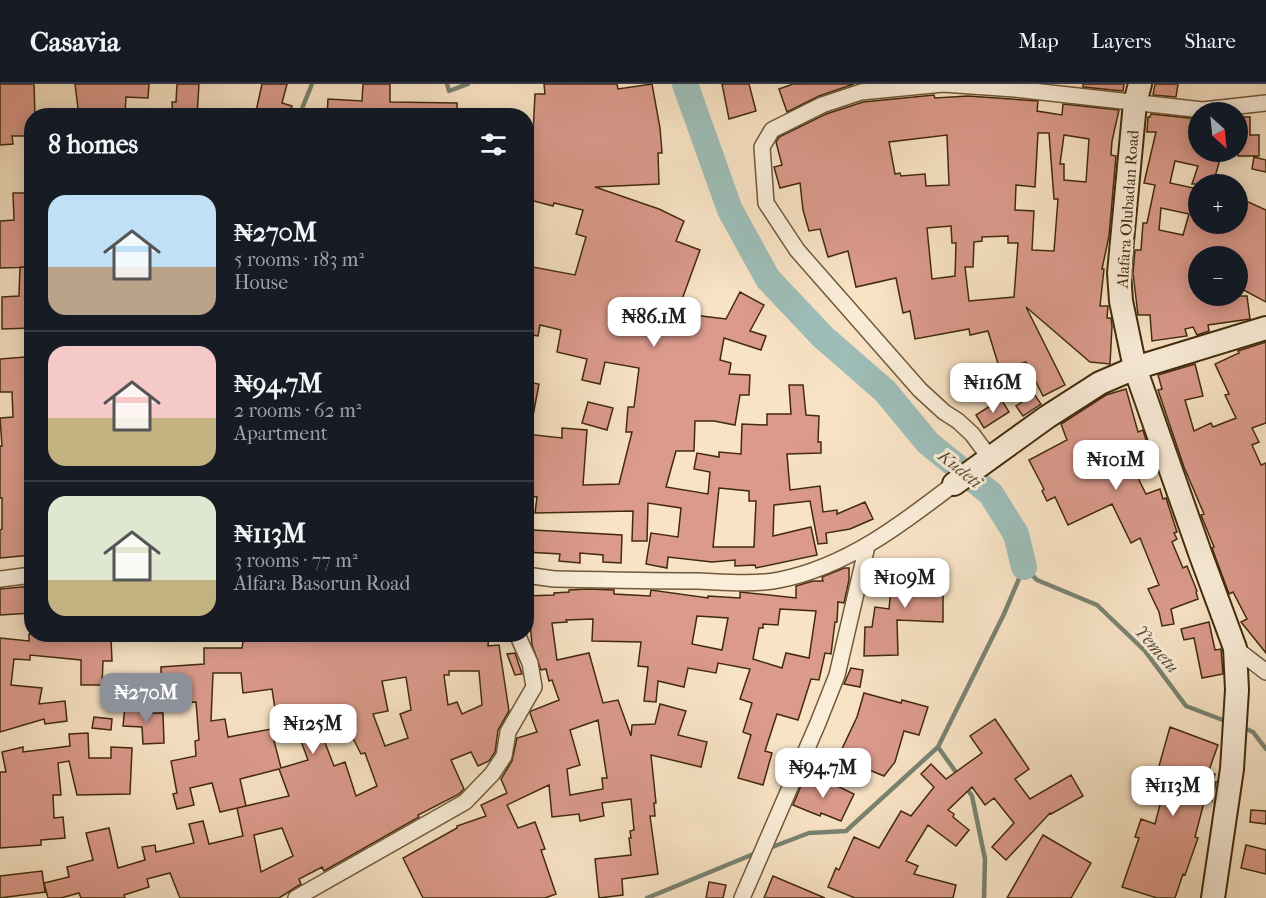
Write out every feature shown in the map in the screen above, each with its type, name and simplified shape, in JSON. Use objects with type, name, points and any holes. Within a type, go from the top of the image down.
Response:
[{"type":"street","points":[[983,462],[972,434],[920,390],[797,250],[766,203],[762,147],[772,130],[822,105],[861,92],[943,84],[1138,94],[1203,110],[1266,103]]},
{"type":"street","name":"Alafara Olubadan Road","points":[[1138,94],[1119,273],[1121,301],[1135,368],[1235,648],[1237,690],[1232,770],[1213,898]]},
{"type":"street","points":[[534,576],[554,579],[733,582],[778,580],[810,571],[867,546],[915,514],[983,462],[1100,383],[1135,368],[1266,328]]},
{"type":"street","points":[[742,898],[837,675],[867,546]]},
{"type":"street","points":[[0,579],[24,576]]},
{"type":"street","points":[[296,898],[465,802],[492,774],[504,756],[508,732],[534,687],[530,663],[521,642]]},
{"type":"street","points":[[1235,648],[1266,672]]},
{"type":"building","points":[[0,84],[34,84],[35,108],[24,108],[24,136],[12,136],[13,144],[0,145]]},
{"type":"building","points":[[75,84],[149,84],[148,98],[126,97],[125,108],[78,108]]},
{"type":"building","points":[[177,84],[199,84],[198,108],[172,108],[172,102],[176,102]]},
{"type":"building","points":[[262,84],[287,84],[282,103],[292,106],[291,108],[257,108]]},
{"type":"building","points":[[363,84],[390,84],[390,102],[457,103],[457,108],[327,108],[328,99],[362,101]]},
{"type":"building","points":[[544,84],[617,84],[618,89],[652,84],[662,153],[658,153],[659,184],[595,187],[659,209],[684,221],[676,241],[700,250],[677,313],[726,319],[740,292],[764,305],[750,331],[766,336],[761,350],[724,338],[720,360],[731,363],[729,374],[750,375],[749,395],[740,395],[735,425],[714,421],[695,421],[694,451],[676,451],[666,487],[708,494],[710,472],[694,469],[697,453],[719,457],[719,452],[741,454],[742,424],[767,425],[767,414],[791,414],[789,385],[803,385],[806,415],[819,416],[818,442],[821,442],[821,453],[787,454],[790,490],[820,486],[823,512],[837,510],[837,514],[865,502],[873,519],[850,529],[826,533],[827,543],[818,544],[810,501],[774,505],[773,536],[811,527],[817,555],[756,568],[755,565],[735,566],[735,560],[712,562],[668,557],[667,568],[646,564],[651,533],[678,537],[681,508],[648,503],[647,541],[632,541],[633,511],[535,513],[537,497],[534,497],[534,435],[562,438],[562,428],[587,430],[583,485],[619,484],[632,432],[626,432],[628,407],[634,407],[639,368],[605,362],[600,384],[582,380],[587,359],[557,352],[561,330],[540,325],[538,336],[534,335],[534,267],[575,275],[586,237],[576,234],[583,210],[534,201],[535,94],[545,94]],"holes":[[[719,488],[749,491],[749,501],[756,501],[754,547],[713,547]]]},
{"type":"building","points":[[722,84],[749,84],[756,111],[729,119]]},
{"type":"building","points":[[793,84],[854,84],[819,96],[787,112],[779,89]]},
{"type":"building","points":[[1083,84],[1124,84],[1123,91],[1083,87]]},
{"type":"building","points":[[1155,84],[1178,84],[1176,97],[1153,95]]},
{"type":"building","points":[[934,95],[935,98],[968,96],[1038,101],[1037,111],[1062,115],[1063,104],[1119,110],[1112,141],[1111,155],[1116,156],[1109,236],[1102,269],[1104,269],[1100,306],[1108,306],[1107,318],[1111,318],[1110,364],[1090,362],[1026,307],[1065,385],[1043,396],[1026,362],[1000,370],[988,331],[970,335],[969,329],[915,339],[910,311],[903,313],[896,278],[856,287],[848,251],[828,257],[820,229],[809,231],[803,210],[800,183],[780,188],[774,167],[782,165],[776,142],[779,137],[826,114],[863,102]],"holes":[[[1038,133],[1049,133],[1054,199],[1058,199],[1054,251],[1032,250],[1034,211],[1015,210],[1016,185],[1035,187]],[[947,135],[949,185],[926,186],[925,174],[901,176],[900,173],[895,174],[889,142]],[[1064,135],[1089,139],[1086,182],[1064,180],[1064,164],[1060,164]],[[951,226],[952,243],[956,243],[955,276],[932,279],[927,228]],[[1008,236],[1008,243],[1018,243],[1014,297],[969,301],[965,267],[973,267],[974,242],[982,241],[982,237]]]},
{"type":"building","points":[[1151,114],[1188,118],[1188,162],[1219,162],[1216,174],[1195,174],[1198,166],[1175,161],[1170,183],[1188,187],[1188,214],[1161,208],[1159,230],[1183,235],[1188,218],[1188,234],[1248,234],[1248,202],[1266,210],[1266,302],[1248,292],[1248,246],[1188,246],[1188,306],[1248,306],[1248,304],[1250,319],[1208,325],[1209,331],[1197,335],[1193,327],[1185,329],[1187,336],[1152,341],[1150,315],[1138,315],[1133,273],[1135,250],[1141,250],[1143,223],[1147,223],[1155,185],[1144,183],[1156,132],[1147,132],[1148,117]]},
{"type":"building","points":[[1248,117],[1250,117],[1250,135],[1259,135],[1259,156],[1248,156]]},
{"type":"building","points":[[1254,157],[1266,160],[1266,172],[1252,169]]},
{"type":"building","points":[[13,193],[24,193],[24,267],[0,268],[0,221],[14,220]]},
{"type":"building","points":[[20,267],[24,267],[24,328],[2,329],[2,297],[19,296]]},
{"type":"building","points":[[1266,342],[1266,423],[1252,428],[1259,442],[1252,445],[1261,465],[1266,463],[1266,653],[1241,622],[1247,619],[1233,592],[1229,594],[1201,515],[1204,514],[1184,467],[1158,390],[1162,389],[1158,375],[1195,364],[1203,396],[1185,400],[1194,431],[1211,423],[1213,427],[1236,418],[1225,395],[1229,394],[1215,364],[1239,353],[1238,351]]},
{"type":"building","points":[[24,357],[24,556],[0,558],[2,498],[0,498],[0,446],[2,446],[0,418],[13,417],[12,392],[0,392],[0,359]]},
{"type":"building","points":[[534,383],[539,384],[534,410]]},
{"type":"building","points":[[1126,389],[1138,432],[1143,430],[1149,450],[1128,458],[1146,494],[1160,489],[1163,499],[1166,498],[1177,532],[1174,533],[1177,539],[1172,542],[1183,568],[1187,566],[1197,591],[1198,599],[1171,609],[1174,624],[1162,626],[1159,612],[1148,589],[1159,585],[1140,538],[1131,543],[1112,504],[1068,525],[1055,497],[1047,501],[1042,491],[1044,489],[1029,460],[1067,440],[1061,424],[1106,395]]},
{"type":"building","points":[[1034,394],[1041,404],[1023,416],[1016,406]]},
{"type":"building","points":[[1001,399],[1009,412],[984,428],[976,415]]},
{"type":"building","points":[[588,402],[613,408],[607,430],[582,423]]},
{"type":"building","points":[[534,530],[622,535],[621,563],[603,562],[603,555],[580,553],[580,563],[559,561],[560,554],[534,552]]},
{"type":"building","points":[[849,568],[844,603],[838,602],[831,654],[825,653],[819,680],[811,679],[798,720],[777,714],[765,751],[772,753],[763,785],[738,778],[751,735],[743,732],[752,703],[740,699],[750,669],[718,663],[716,673],[688,668],[684,687],[658,681],[656,702],[644,701],[648,667],[638,666],[641,642],[592,641],[593,619],[552,623],[557,660],[589,653],[603,703],[618,700],[631,736],[632,725],[655,724],[660,704],[686,711],[678,735],[707,742],[701,767],[651,755],[656,803],[654,803],[655,816],[650,816],[658,874],[622,879],[623,895],[599,898],[595,859],[631,855],[629,838],[631,838],[630,831],[634,830],[631,799],[602,803],[604,816],[580,821],[579,814],[552,817],[549,785],[507,805],[518,828],[535,822],[545,849],[541,850],[556,894],[545,898],[423,898],[403,858],[457,826],[486,816],[481,805],[507,793],[501,779],[512,761],[517,738],[537,732],[531,711],[559,700],[552,680],[549,681],[546,669],[541,670],[532,645],[532,642],[534,642],[534,596],[588,589],[614,590],[614,594],[650,596],[651,590],[708,598],[708,596],[740,598],[740,592],[796,598],[796,586],[813,581],[823,581],[822,577]],"holes":[[[780,609],[816,611],[809,658],[786,653],[782,668],[753,659],[759,628],[763,628],[763,624],[778,625]],[[697,616],[728,618],[722,650],[692,644]],[[598,720],[607,778],[602,778],[603,789],[570,795],[567,769],[580,765],[570,730]]]},
{"type":"building","points":[[893,569],[943,573],[943,622],[897,620],[898,655],[864,656],[865,627],[872,627],[875,607],[889,609]]},
{"type":"building","points":[[24,587],[24,614],[0,615],[0,589]]},
{"type":"building","points":[[1209,622],[1215,650],[1221,649],[1223,674],[1202,678],[1194,638],[1184,640],[1181,629]]},
{"type":"building","points":[[0,638],[24,642],[111,642],[112,661],[103,661],[102,685],[81,685],[81,660],[30,655],[30,660],[14,659],[11,685],[42,688],[39,704],[65,701],[67,721],[45,724],[44,719],[0,732]]},
{"type":"building","points":[[243,642],[488,642],[488,646],[499,645],[509,711],[498,730],[495,752],[489,761],[478,766],[471,752],[451,760],[464,789],[459,794],[418,815],[419,817],[324,871],[322,867],[299,879],[301,884],[279,898],[180,898],[170,873],[147,879],[149,887],[124,895],[125,898],[81,898],[79,893],[61,898],[48,898],[44,883],[69,877],[67,867],[93,860],[86,833],[109,828],[118,868],[145,860],[142,847],[155,845],[156,852],[194,843],[189,824],[203,821],[209,844],[243,836],[237,808],[220,812],[212,783],[190,788],[194,805],[177,809],[173,794],[177,793],[171,761],[196,756],[195,741],[199,740],[196,702],[167,703],[167,689],[161,689],[161,667],[204,664],[204,648],[242,648]],"holes":[[[449,671],[479,671],[482,705],[462,714],[457,702],[448,705],[444,675],[449,675]],[[213,673],[241,673],[243,693],[272,689],[277,722],[293,719],[308,760],[281,768],[271,729],[228,737],[225,719],[211,721]],[[406,677],[411,710],[400,714],[408,738],[385,746],[373,714],[388,711],[382,681]],[[337,707],[361,754],[365,753],[377,786],[356,796],[345,762],[334,766],[322,735],[335,730],[328,711]],[[279,769],[289,796],[246,806],[240,779]],[[282,828],[293,856],[261,872],[254,835]]]},
{"type":"building","points":[[515,653],[522,674],[515,675],[507,654]]},
{"type":"building","points":[[851,668],[863,670],[860,687],[844,684]]},
{"type":"building","points":[[864,693],[901,703],[902,700],[928,707],[919,735],[904,731],[895,762],[884,776],[867,769],[869,765],[841,751],[857,717]]},
{"type":"building","points":[[125,706],[140,707],[140,713],[163,713],[164,743],[143,744],[142,727],[123,726]]},
{"type":"building","points":[[94,717],[112,719],[111,730],[92,728]]},
{"type":"building","points":[[995,719],[1029,769],[1015,779],[1030,799],[1071,775],[1083,796],[1050,813],[1006,860],[992,847],[1014,823],[994,798],[985,805],[972,787],[948,810],[969,830],[956,846],[928,825],[906,861],[918,866],[914,874],[956,885],[953,898],[855,898],[828,887],[836,868],[839,870],[854,837],[879,848],[901,811],[911,816],[934,787],[921,774],[931,764],[946,779],[982,753],[970,736]]},
{"type":"building","points":[[1170,727],[1218,745],[1208,773],[1215,774],[1213,782],[1216,782],[1212,801],[1204,802],[1195,837],[1198,838],[1175,898],[1157,898],[1122,887],[1139,838],[1135,837],[1141,819],[1155,824],[1163,793],[1152,791]]},
{"type":"building","points":[[88,733],[89,758],[111,758],[111,747],[132,748],[130,794],[77,795],[69,761],[58,763],[61,795],[53,795],[54,818],[63,817],[65,838],[41,840],[41,845],[0,848],[0,772],[6,772],[2,752],[23,747],[23,752],[70,746],[69,734]]},
{"type":"building","points":[[805,776],[830,786],[831,783],[854,794],[841,821],[821,813],[820,816],[793,805]]},
{"type":"building","points":[[1251,810],[1266,811],[1266,824],[1250,822]]},
{"type":"building","points":[[1043,835],[1091,863],[1071,898],[1007,898]]},
{"type":"building","points":[[1246,845],[1266,850],[1266,874],[1241,868]]},
{"type":"building","points":[[42,871],[45,892],[0,898],[0,876]]},
{"type":"building","points":[[773,876],[825,898],[764,898]]},
{"type":"building","points":[[709,882],[726,885],[723,898],[706,898]]},
{"type":"waterway","points":[[302,108],[312,84]]},
{"type":"waterway","points":[[447,84],[449,91],[468,84]]},
{"type":"waterway","name":"Kudeti","points":[[685,84],[730,210],[768,279],[823,337],[885,391],[928,443],[991,494],[1016,534],[1024,567]]},
{"type":"waterway","name":"Kudeti","points":[[767,849],[809,833],[846,831],[938,747],[1004,614],[1024,567],[1037,580],[1097,605],[1145,651],[1186,706],[1228,722]]},
{"type":"waterway","name":"Yemetu","points":[[1242,727],[1253,732],[1266,749]]},
{"type":"waterway","name":"Kudeti","points":[[938,747],[958,775]]},
{"type":"waterway","name":"Kudeti","points":[[966,787],[972,796],[985,859],[984,898]]},
{"type":"waterway","points":[[647,898],[756,853]]}]
